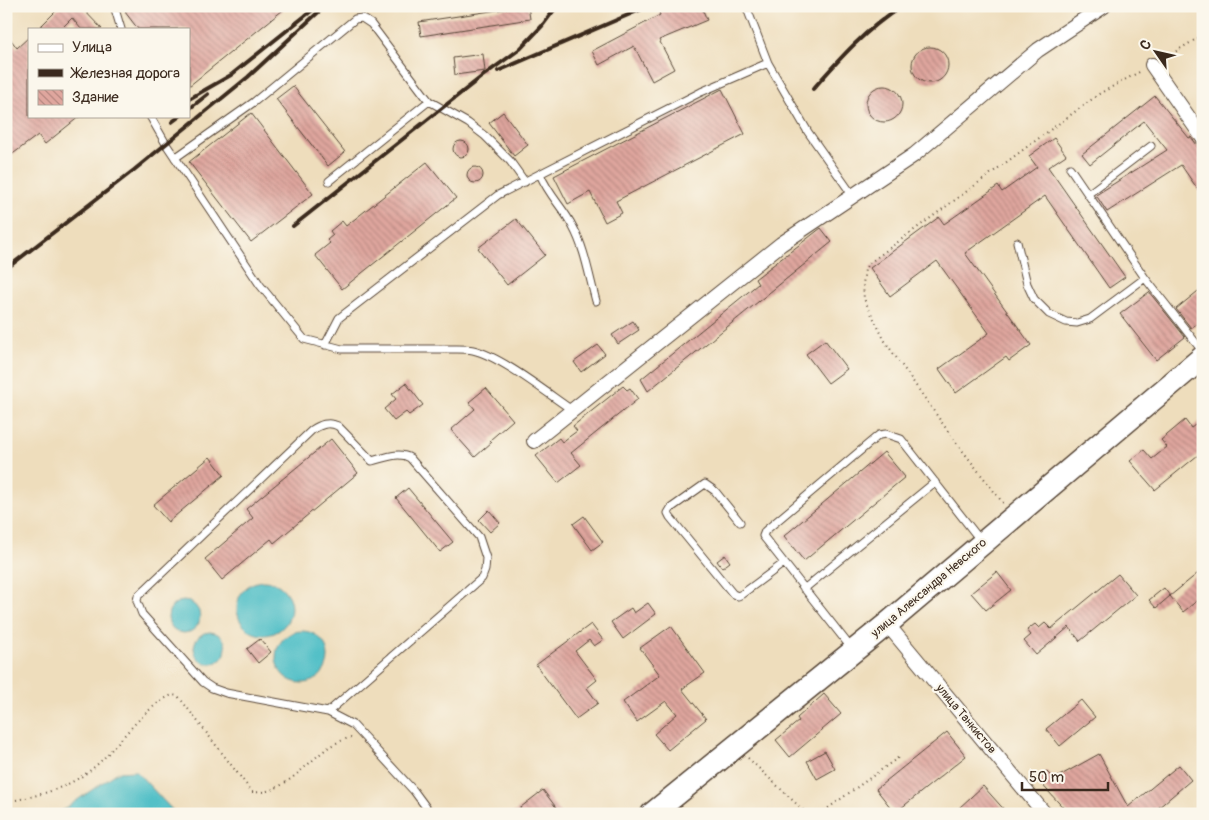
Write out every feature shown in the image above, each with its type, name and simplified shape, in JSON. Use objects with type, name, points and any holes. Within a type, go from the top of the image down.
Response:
[{"type":"main road","name":"улица Александра Невского","points":[[652,814],[887,624],[1203,357]]},
{"type":"street","points":[[534,441],[781,244],[914,155],[1038,50],[1104,6]]},
{"type":"street","points":[[1152,66],[1203,138]]},
{"type":"street","name":"улица Танкистов","points":[[887,624],[1045,814]]},
{"type":"lane","points":[[746,6],[768,63],[808,132],[853,196]]},
{"type":"lane","points":[[115,7],[121,28]]},
{"type":"lane","points":[[175,158],[254,102],[355,19],[362,18],[371,24],[429,101],[468,123],[485,136],[510,161],[525,182]]},
{"type":"lane","points":[[325,344],[339,318],[498,196],[701,92],[768,63]]},
{"type":"lane","points":[[329,181],[429,101]]},
{"type":"lane","points":[[151,118],[175,158],[260,285],[304,339],[342,349],[473,350],[490,356],[572,410]]},
{"type":"lane","points":[[1088,194],[1151,146]]},
{"type":"lane","points":[[1070,168],[1145,278],[1203,352]]},
{"type":"lane","points":[[540,174],[546,189],[572,226],[581,247],[596,301]]},
{"type":"lane","points":[[1017,242],[1027,284],[1034,300],[1050,314],[1066,322],[1077,323],[1090,319],[1145,278]]},
{"type":"lane","points":[[328,712],[482,578],[486,558],[479,537],[410,458],[399,454],[372,461],[333,423],[326,423],[312,430],[138,596],[137,601],[142,614],[203,682],[212,688],[226,693],[328,712],[353,725],[414,791],[431,814]]},
{"type":"lane","points":[[853,652],[764,540],[763,536],[765,531],[879,435],[886,434],[901,439],[983,543]]},
{"type":"lane","points":[[804,588],[935,482]]},
{"type":"lane","points":[[740,522],[715,491],[705,484],[671,508],[668,513],[733,594],[738,596],[742,594],[784,563]]},
{"type":"path","points":[[1014,517],[952,436],[886,344],[864,299],[865,270],[868,264],[1099,94],[1152,66],[1203,35]]},
{"type":"path","points":[[6,802],[44,794],[81,777],[100,762],[120,738],[160,702],[172,695],[178,696],[182,700],[252,792],[264,792],[287,781],[330,746],[360,733]]},
{"type":"path","points":[[735,746],[798,805],[805,814]]},
{"type":"path","points":[[820,814],[899,757]]},
{"type":"path","points":[[6,809],[10,814]]},
{"type":"water","points":[[264,581],[283,589],[291,608],[283,627],[264,635],[245,627],[237,608],[245,589]]},
{"type":"water","points":[[184,601],[190,602],[195,606],[199,611],[199,623],[195,628],[190,632],[184,633],[178,632],[173,628],[169,623],[168,617],[169,611],[173,606],[178,602]]},
{"type":"water","points":[[302,631],[316,635],[324,643],[328,657],[324,671],[316,679],[302,683],[288,679],[280,671],[276,657],[280,643],[288,635]]},
{"type":"water","points":[[210,632],[216,633],[221,637],[225,642],[225,654],[221,659],[216,663],[210,664],[204,663],[199,659],[195,654],[194,648],[195,642],[199,637],[204,633]]},
{"type":"water","points":[[136,771],[176,814],[57,814],[118,772]]},
{"type":"building","points":[[61,6],[80,6],[101,28],[80,28],[72,18],[62,28],[39,28]]},
{"type":"building","points":[[132,6],[288,6],[190,85],[190,28],[137,28],[125,12]]},
{"type":"building","points":[[528,6],[530,19],[421,36],[419,22]]},
{"type":"building","points":[[672,6],[701,6],[707,20],[659,40],[674,69],[652,81],[634,46],[599,65],[592,51],[660,15],[659,12]]},
{"type":"building","points":[[6,33],[17,48],[28,38],[28,118],[78,118],[45,144],[38,135],[6,159]]},
{"type":"building","points":[[930,47],[943,52],[948,65],[943,78],[930,83],[917,78],[912,65],[917,52]]},
{"type":"building","points":[[483,54],[485,71],[455,75],[453,58]]},
{"type":"building","points":[[293,86],[345,152],[328,166],[276,99]]},
{"type":"building","points":[[884,86],[897,91],[902,104],[897,117],[884,122],[871,117],[866,104],[871,91]]},
{"type":"building","points":[[722,89],[745,134],[616,201],[622,213],[605,222],[590,192],[568,204],[554,176]]},
{"type":"building","points":[[1155,96],[1203,153],[1203,197],[1181,165],[1107,212],[1096,195],[1167,150],[1144,121],[1090,164],[1082,154]]},
{"type":"building","points":[[503,112],[528,145],[514,156],[489,123]]},
{"type":"building","points":[[251,113],[313,194],[251,242],[189,162]]},
{"type":"building","points":[[1054,138],[1066,155],[1048,167],[1125,277],[1109,288],[1045,196],[965,253],[1031,345],[1009,361],[1006,357],[956,393],[939,369],[989,333],[937,261],[890,296],[870,268],[939,217],[944,224],[998,186],[1002,192],[1037,167],[1029,156]]},
{"type":"building","points":[[461,141],[467,143],[469,149],[467,155],[461,157],[455,155],[453,149],[455,143]]},
{"type":"building","points":[[427,162],[456,198],[342,289],[315,255],[330,243],[327,240],[333,235],[330,231],[342,221],[346,226]]},
{"type":"building","points":[[475,167],[481,169],[483,175],[481,181],[475,183],[469,181],[467,175],[469,169]]},
{"type":"building","points":[[516,219],[545,255],[507,285],[478,248]]},
{"type":"building","points":[[821,228],[832,242],[648,391],[641,379],[758,284],[755,279]]},
{"type":"building","points":[[1203,287],[1203,319],[1191,328],[1176,309]]},
{"type":"building","points":[[1149,292],[1185,337],[1156,360],[1120,314]]},
{"type":"building","points":[[633,321],[639,330],[618,344],[612,335]]},
{"type":"building","points":[[825,340],[847,369],[828,383],[806,354]]},
{"type":"building","points":[[598,345],[605,354],[581,372],[574,362]]},
{"type":"building","points":[[406,383],[423,405],[409,415],[406,412],[394,421],[384,409],[396,399],[392,394]]},
{"type":"building","points":[[623,386],[627,390],[630,388],[638,399],[571,453],[581,465],[558,483],[536,456],[559,438],[562,442],[577,431],[573,426]]},
{"type":"building","points":[[486,388],[513,420],[490,440],[492,442],[475,457],[451,430],[475,409],[469,402]]},
{"type":"building","points":[[1203,419],[1203,451],[1155,490],[1130,461],[1144,450],[1152,459],[1167,447],[1161,440],[1185,420],[1191,428]]},
{"type":"building","points":[[331,439],[358,473],[274,543],[271,539],[222,580],[205,559],[253,518],[246,509]]},
{"type":"building","points":[[884,452],[905,477],[804,561],[784,536]]},
{"type":"building","points":[[210,457],[224,475],[168,522],[153,505]]},
{"type":"building","points":[[408,488],[453,542],[440,552],[396,498]]},
{"type":"building","points":[[489,510],[500,523],[490,532],[479,520]]},
{"type":"building","points":[[584,516],[603,542],[592,550],[573,524]]},
{"type":"building","points":[[725,555],[730,562],[722,568],[717,561]]},
{"type":"building","points":[[1203,569],[1203,596],[1183,612],[1170,596]]},
{"type":"building","points":[[997,572],[1011,590],[986,610],[971,593]]},
{"type":"building","points":[[1118,574],[1136,595],[1080,641],[1069,627],[1036,655],[1024,641],[1031,635],[1027,630],[1035,624],[1039,628],[1045,623],[1051,629]]},
{"type":"building","points":[[1164,588],[1170,596],[1156,608],[1149,600]]},
{"type":"building","points":[[648,603],[656,614],[623,639],[611,622],[631,608],[634,613]]},
{"type":"building","points":[[591,624],[603,640],[594,646],[589,640],[575,651],[597,680],[587,688],[598,703],[576,719],[536,665]]},
{"type":"building","points":[[671,626],[705,673],[682,689],[706,719],[668,750],[654,734],[677,714],[666,701],[637,722],[623,702],[660,675],[640,648]]},
{"type":"building","points":[[260,639],[271,652],[258,663],[247,649]]},
{"type":"building","points":[[824,694],[841,714],[790,757],[776,740],[799,721],[797,718]]},
{"type":"building","points":[[1081,700],[1095,717],[1060,746],[1046,729]]},
{"type":"building","points":[[947,732],[966,756],[895,813],[876,789]]},
{"type":"building","points":[[825,751],[835,769],[817,779],[807,761]]},
{"type":"building","points":[[1099,754],[1128,807],[1179,765],[1191,780],[1151,814],[1069,814],[1037,779],[1046,771],[1054,779]]},
{"type":"building","points":[[983,786],[1008,814],[965,814],[959,808]]},
{"type":"building","points":[[543,790],[561,814],[512,814]]},
{"type":"railway","points":[[6,269],[134,170],[248,77],[325,6]]},
{"type":"railway","points":[[293,226],[480,78],[520,49],[542,26],[557,6]]},
{"type":"railway","points":[[498,71],[649,6]]},
{"type":"railway","points":[[813,89],[865,34],[902,6]]},
{"type":"railway","points":[[190,98],[231,75],[315,8]]},
{"type":"railway","points":[[190,108],[208,94]]},
{"type":"railway","points":[[172,122],[177,118]]}]
